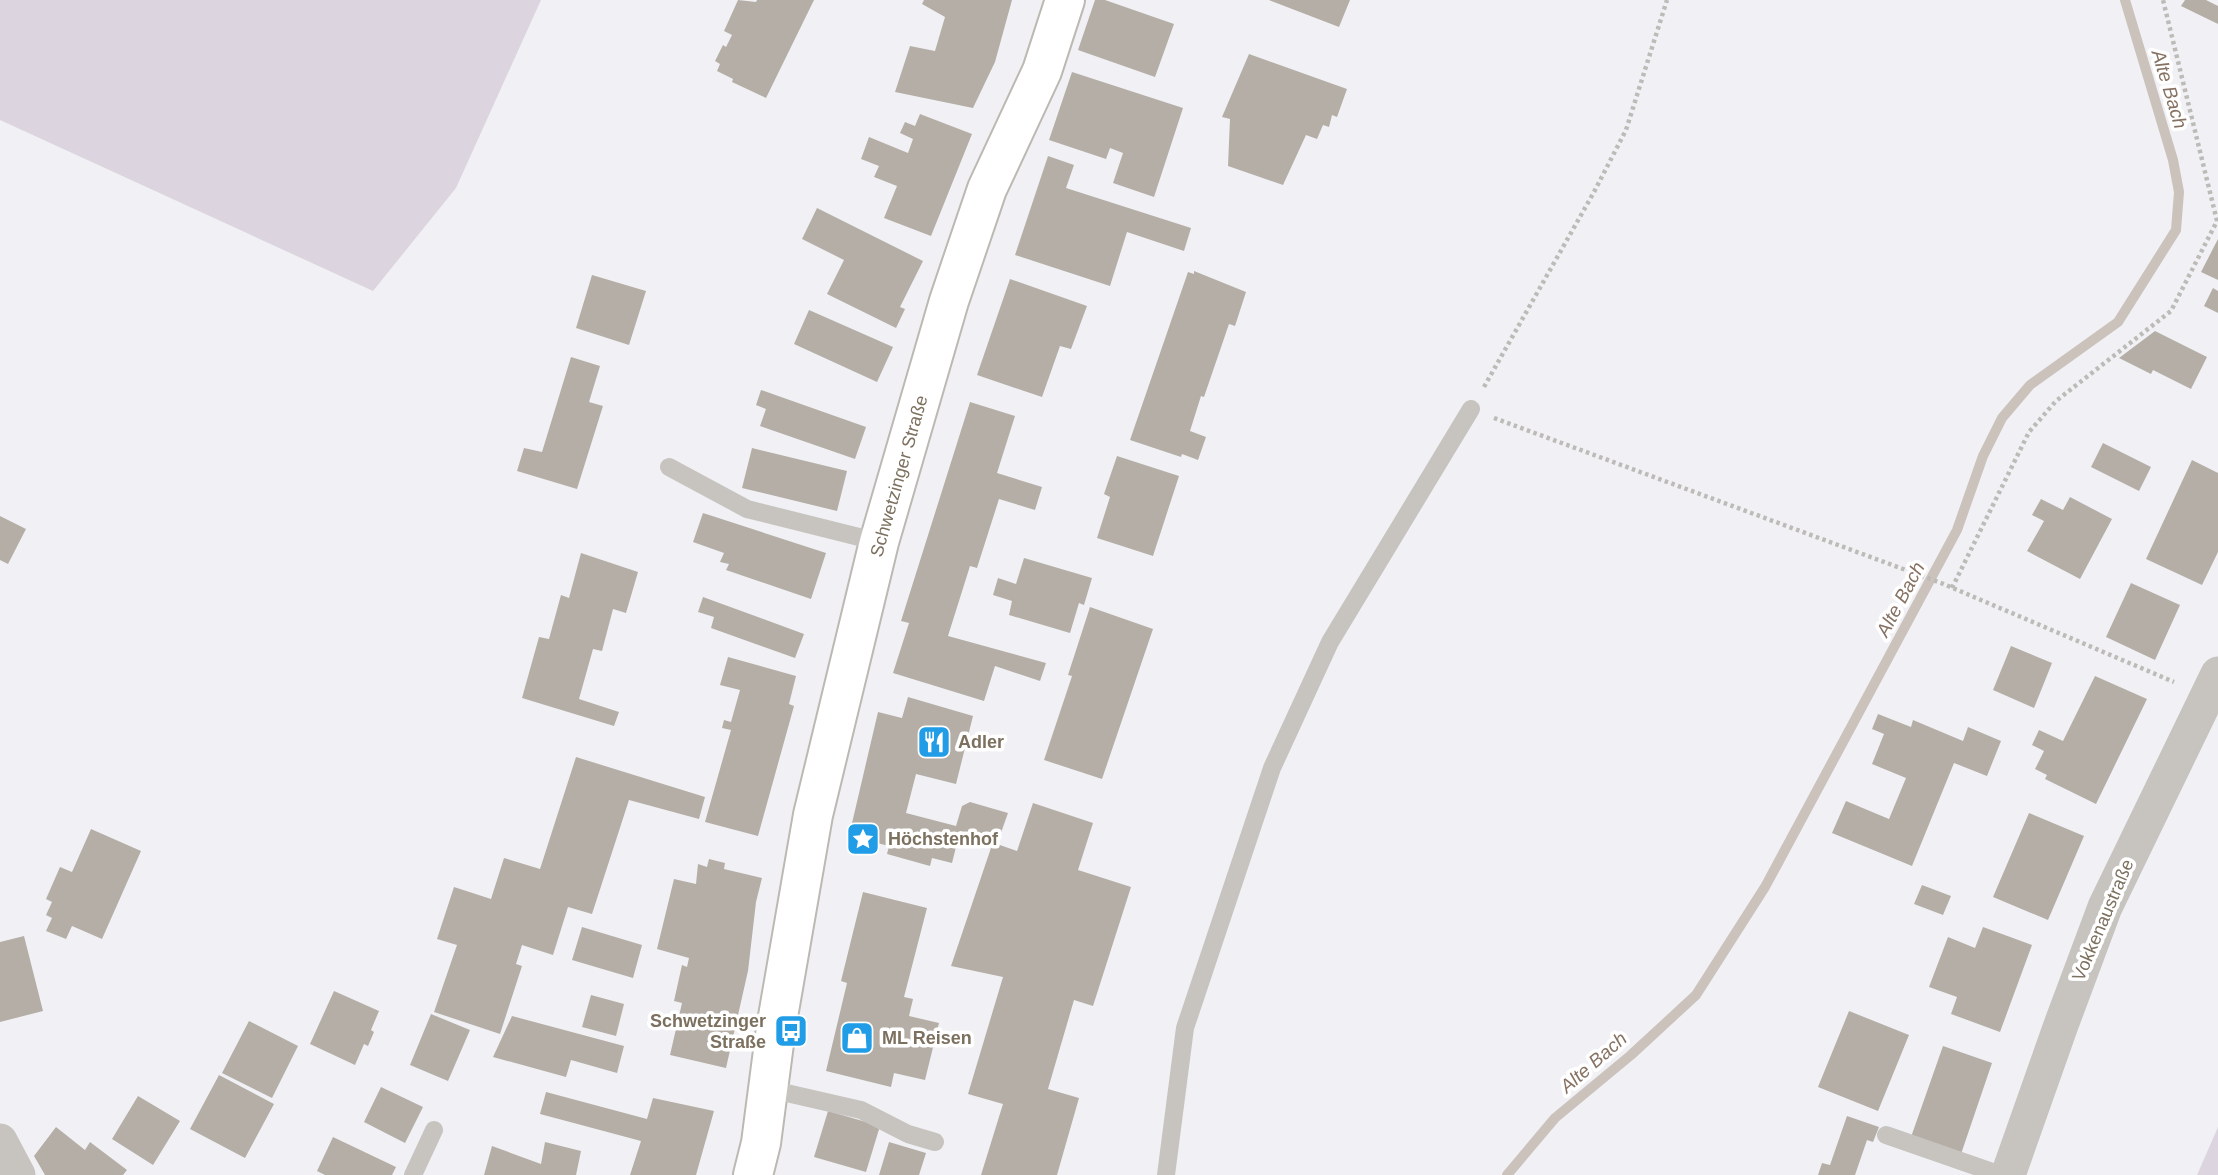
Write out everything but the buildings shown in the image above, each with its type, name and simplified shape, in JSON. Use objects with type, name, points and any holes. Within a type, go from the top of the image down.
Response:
[{"type":"main road","name":"Schwetzinger Straße","points":[[753,1175],[761,1143],[776,1028],[813,815],[879,542],[949,301],[987,189],[1042,71],[1065,0]]},
{"type":"street","name":"Vokkenaustraße","points":[[2008,1175],[2105,907],[2212,685]]},
{"type":"street","points":[[0,1141],[18,1175]]},
{"type":"lane","points":[[1166,1175],[1185,1028],[1272,768],[1330,642],[1471,410]]},
{"type":"lane","points":[[669,467],[747,509],[879,542]]},
{"type":"lane","points":[[769,1089],[862,1110],[901,1130],[935,1142]]},
{"type":"lane","points":[[413,1175],[434,1130]]},
{"type":"lane","points":[[1886,1135],[2001,1175]]},
{"type":"path","points":[[1667,0],[1626,130],[1471,410],[2212,685]]},
{"type":"path","points":[[1952,588],[2029,432],[2056,401],[2171,311],[2218,222],[2163,0]]},
{"type":"shaded area","points":[[0,0],[541,0],[456,188],[373,291],[0,120]]},
{"type":"shaded area","points":[[2218,1127],[2218,1175],[2197,1175]]},
{"type":"waterway","name":"Alte Bach","points":[[1507,1175],[1555,1118],[1631,1055],[1696,995],[1765,887],[1957,530],[1983,456],[2002,418],[2030,385],[2118,322],[2176,230],[2179,192],[2173,160],[2125,0]]},
{"type":"place","name":"Adler","points":[[934,742]]},
{"type":"place","name":"Höchstenhof","points":[[863,839]]},
{"type":"place","name":"Schwetzinger Straße","points":[[791,1031]]},
{"type":"place","name":"ML Reisen","points":[[857,1038]]}]
